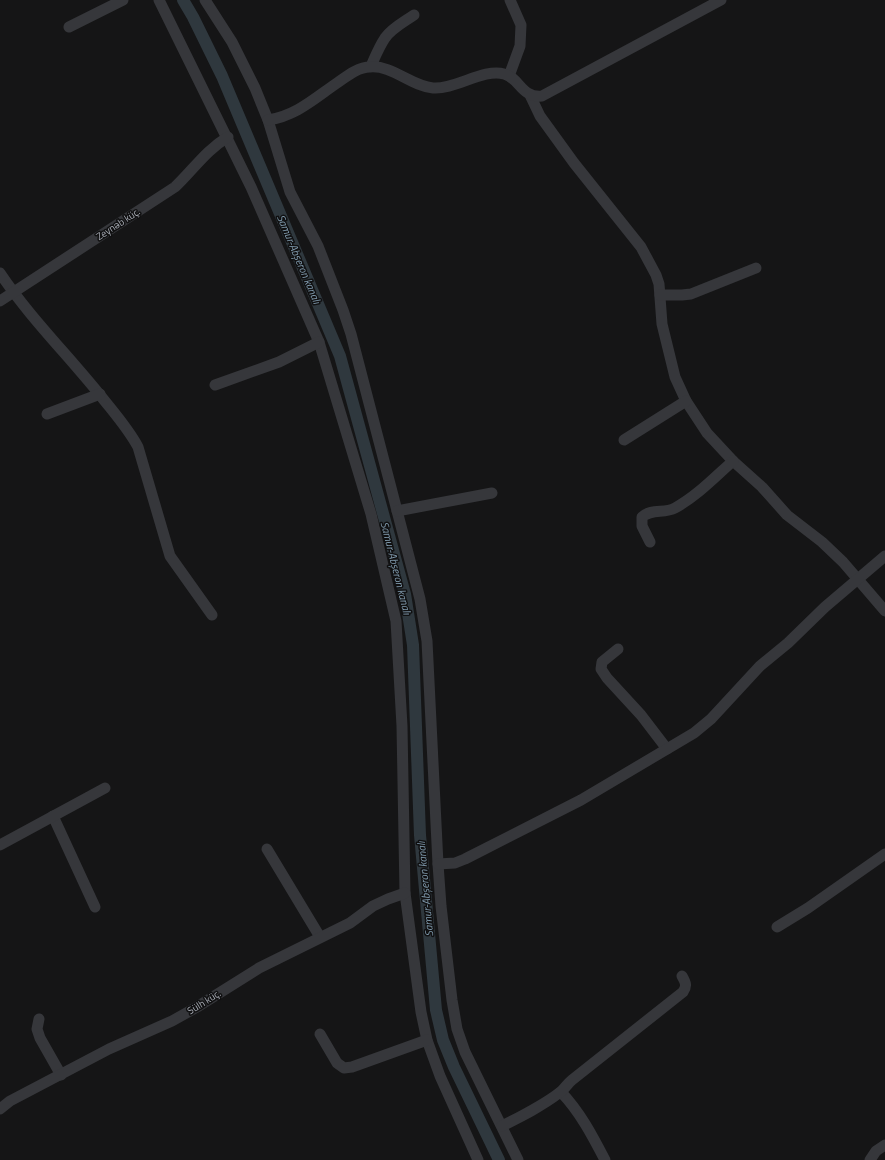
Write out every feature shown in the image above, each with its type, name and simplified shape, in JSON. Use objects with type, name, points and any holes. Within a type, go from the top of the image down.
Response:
[{"type":"street","points":[[69,27],[123,0]]},
{"type":"street","points":[[159,0],[252,187],[320,342],[371,514],[396,621],[402,726],[405,893],[421,1012],[427,1040],[440,1076],[475,1159]]},
{"type":"street","points":[[205,0],[241,59],[255,88],[268,120],[290,192],[318,246],[351,334],[420,599],[428,641],[441,906],[457,1029],[465,1052],[518,1160]]},
{"type":"street","points":[[509,76],[520,46],[521,25],[510,0]]},
{"type":"street","points":[[530,95],[542,96],[550,93],[721,0]]},
{"type":"street","points":[[371,66],[385,38],[414,15]]},
{"type":"street","points":[[268,120],[288,115],[300,109],[347,76],[365,67],[371,66],[388,70],[432,88],[444,87],[488,74],[498,73],[509,76],[530,95],[540,116],[574,163],[641,247],[656,275],[660,295],[662,324],[675,377],[686,401],[707,433],[762,487],[787,515],[822,542],[858,578],[885,611]]},
{"type":"street","name":"Zeynəb küç.","points":[[0,301],[175,187],[212,148],[228,138]]},
{"type":"street","points":[[660,295],[691,294],[756,268]]},
{"type":"street","points":[[0,273],[13,293],[100,394],[130,434],[138,447],[170,556],[212,615]]},
{"type":"street","points":[[215,385],[279,362],[320,342]]},
{"type":"street","points":[[47,414],[100,394]]},
{"type":"street","points":[[624,440],[686,401]]},
{"type":"street","points":[[650,542],[642,526],[642,517],[648,512],[673,509],[690,498],[733,460]]},
{"type":"street","points":[[397,511],[492,493]]},
{"type":"street","points":[[438,864],[455,863],[465,860],[581,800],[694,733],[711,720],[760,666],[858,578],[885,556]]},
{"type":"street","points":[[618,649],[602,662],[601,669],[607,678],[641,715],[667,749]]},
{"type":"street","points":[[0,845],[105,788]]},
{"type":"street","points":[[54,816],[95,907]]},
{"type":"street","points":[[267,849],[320,937]]},
{"type":"street","points":[[777,927],[808,908],[885,854]]},
{"type":"street","name":"Sülh küç.","points":[[0,1109],[10,1101],[109,1049],[172,1021],[259,968],[350,923],[373,906],[405,893]]},
{"type":"street","points":[[502,1126],[534,1110],[561,1092],[572,1080],[684,992],[686,983],[682,976]]},
{"type":"street","points":[[39,1019],[37,1029],[40,1038],[61,1074]]},
{"type":"street","points":[[320,1034],[337,1063],[344,1068],[352,1067],[427,1040]]},
{"type":"street","points":[[561,1092],[577,1111],[605,1160]]},
{"type":"street","points":[[870,1160],[876,1151],[885,1145]]},
{"type":"waterway","name":"Samur-Abşeron kanalı","points":[[183,0],[222,76],[340,356],[405,594],[413,645],[420,835],[436,1010],[443,1040],[454,1067],[499,1160]]}]
